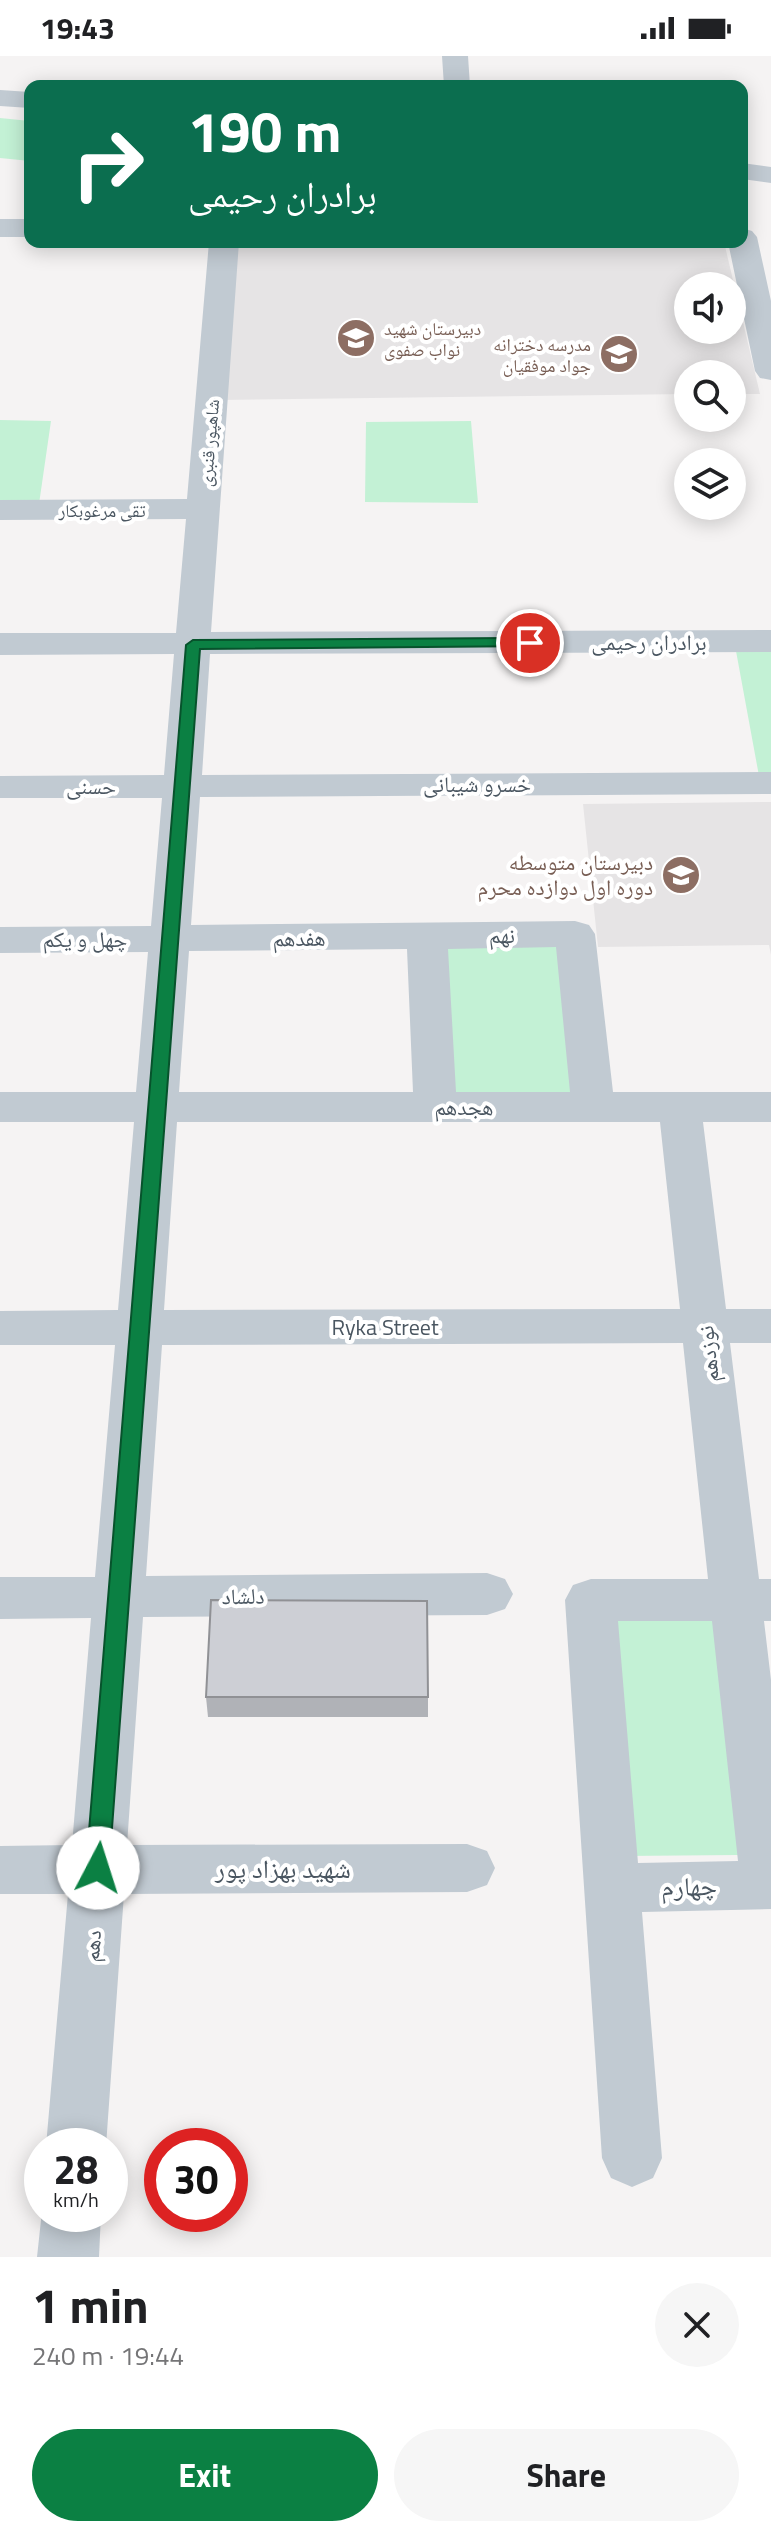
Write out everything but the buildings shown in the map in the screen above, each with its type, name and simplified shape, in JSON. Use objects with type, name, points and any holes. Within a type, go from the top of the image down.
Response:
[{"type":"street","points":[[455,56],[457,80]]},
{"type":"street","points":[[0,98],[24,100]]},
{"type":"street","points":[[748,172],[771,175]]},
{"type":"street","points":[[0,228],[24,228]]},
{"type":"street","name":"شاهپور قنبری","points":[[193,645],[224,248]]},
{"type":"street","points":[[744,248],[771,371]]},
{"type":"street","name":"تقی مرغوبکار","points":[[0,510],[203,509]]},
{"type":"street","name":"برادران رحیمی","points":[[0,644],[771,641]]},
{"type":"street","name":"دهم","points":[[77,2128],[193,645]]},
{"type":"street","name":"خسرو شیبانی","points":[[182,786],[771,783]]},
{"type":"street","name":"حسنی","points":[[0,787],[182,786]]},
{"type":"street","name":"نهم","points":[[427,936],[575,934],[593,1107]]},
{"type":"street","points":[[427,936],[435,1107]]},
{"type":"street","name":"هفدهم","points":[[170,939],[427,936]]},
{"type":"street","name":"چهل و یکم","points":[[0,940],[170,939]]},
{"type":"street","name":"هجدهم","points":[[0,1107],[771,1107]]},
{"type":"street","name":"نوزدهم","points":[[680,1107],[705,1326],[753,1600]]},
{"type":"street","name":"Ryka Street","points":[[0,1328],[771,1326]]},
{"type":"street","name":"دلشاد","points":[[0,1598],[487,1594]]},
{"type":"street","points":[[632,2158],[591,1600],[753,1600]]},
{"type":"street","name":"چهارم","points":[[612,1888],[770,1885],[753,1600]]},
{"type":"street","name":"شهید بهزاد پور","points":[[0,1870],[467,1868]]},
{"type":"street","points":[[68,2257],[70,2232]]},
{"type":"shaded area","points":[[233,248],[725,248],[731,272],[674,272],[674,344],[746,344],[746,335],[760,394],[746,394],[746,360],[674,360],[674,394],[220,400]]},
{"type":"shaded area","name":"دبیرستان متوسطه دوره اول دوازده محرم","points":[[771,802],[771,955],[769,945],[598,947],[583,804]]},
{"type":"green space","points":[[0,118],[24,120],[24,160],[0,158]]},
{"type":"green space","points":[[0,420],[51,421],[39,504],[0,503]]},
{"type":"green space","points":[[471,421],[478,503],[365,502],[366,422]]},
{"type":"green space","points":[[771,650],[771,776],[759,776],[736,651]]},
{"type":"green space","points":[[570,943],[585,1093],[443,1095],[435,945]]},
{"type":"green space","points":[[604,1617],[713,1617],[739,1855],[621,1856]]},
{"type":"place","name":"دبیرستان شهید نواب صفوی","points":[[356,338]]},
{"type":"place","name":"مدرسه دخترانه جواد موفقیان","points":[[619,354]]},
{"type":"place","name":"دبیرستان متوسطه دوره اول دوازده محرم","points":[[681,875]]},
{"type":"route","points":[[98,1868],[193,645],[530,643]]}]
